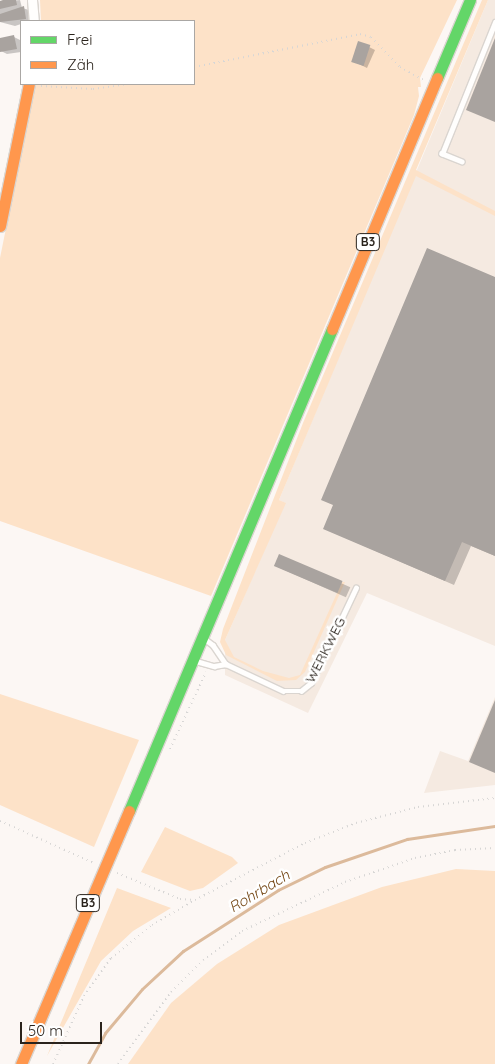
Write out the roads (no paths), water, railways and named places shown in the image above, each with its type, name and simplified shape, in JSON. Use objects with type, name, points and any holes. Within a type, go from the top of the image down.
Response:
[{"type":"main road","name":"B3","points":[[20,1064],[194,660],[470,0]]},
{"type":"main road","points":[[0,226],[33,85]]},
{"type":"street","points":[[32,0],[34,20]]},
{"type":"lane","points":[[462,162],[442,154],[495,22]]},
{"type":"lane","name":"WERKWEG","points":[[226,664],[283,691],[301,691],[311,683],[356,588]]},
{"type":"lane","points":[[194,660],[214,666],[226,664],[213,645],[203,638]]},
{"type":"waterway","name":"Rohrbach","points":[[88,1064],[105,1033],[142,989],[183,951],[278,890],[325,867],[407,839],[495,826]]}]
